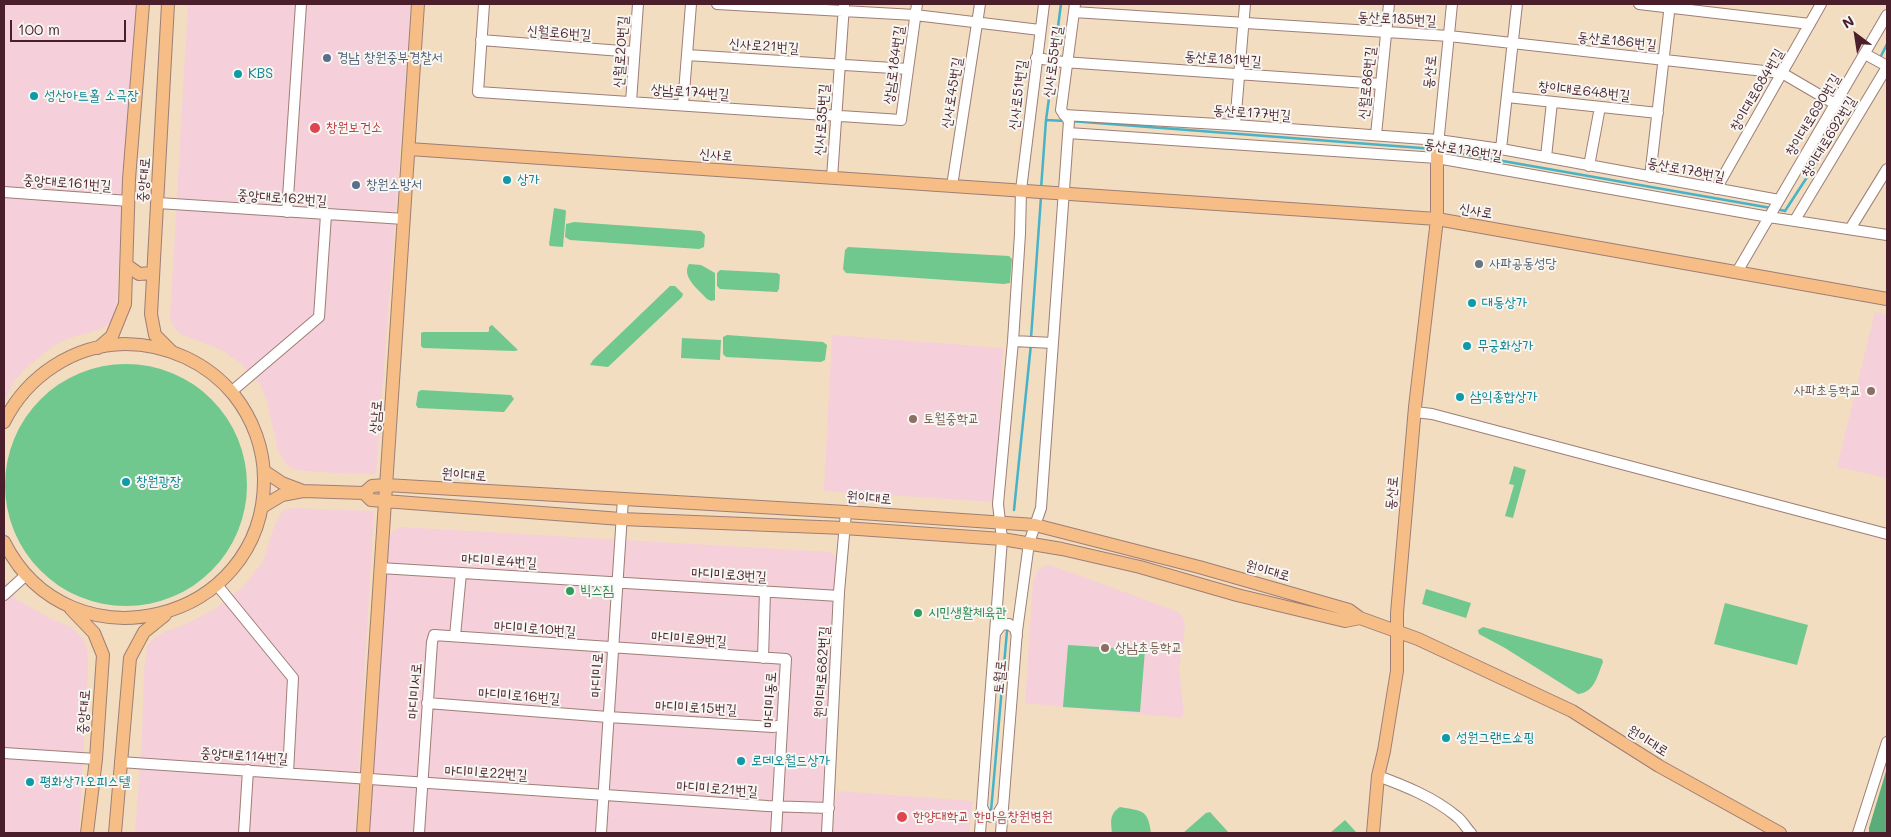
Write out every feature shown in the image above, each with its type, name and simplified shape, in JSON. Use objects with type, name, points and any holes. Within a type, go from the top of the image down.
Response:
[{"type":"main road","name":"중앙대로","points":[[98,348],[112,336],[125,304],[128,266],[128,201],[144,4]]},
{"type":"main road","name":"중앙대로","points":[[168,4],[151,314],[155,335],[171,351]]},
{"type":"main road","name":"상남로","points":[[363,833],[418,4]]},
{"type":"main road","name":"동산로","points":[[1373,833],[1378,776],[1397,671],[1397,631],[1414,412],[1437,219],[1438,149]]},
{"type":"main road","name":"신사로","points":[[409,150],[1437,219],[1887,299]]},
{"type":"main road","points":[[128,266],[139,274],[152,273]]},
{"type":"main road","points":[[4,421],[21,395],[43,373],[69,357],[98,348],[135,344],[171,351],[204,367],[231,392],[244,409],[254,428],[261,449],[264,471],[262,507],[256,529],[246,550],[233,569],[217,585],[194,601],[169,612],[139,618],[118,618],[87,613],[68,605],[46,592],[26,575],[10,554],[4,542]]},
{"type":"main road","name":"원이대로","points":[[264,471],[282,483],[303,491]]},
{"type":"main road","name":"원이대로","points":[[262,507],[282,495],[303,491],[364,493],[372,486],[386,485],[1035,525],[1153,555],[1349,610],[1360,618],[1397,631],[1503,677],[1572,711],[1659,766],[1780,833]]},
{"type":"main road","name":"원이대로","points":[[364,493],[371,500],[621,519],[844,528],[1002,539],[1140,567],[1238,595],[1345,621],[1360,618]]},
{"type":"main road","name":"중앙대로","points":[[68,605],[94,633],[103,655],[96,759],[87,833]]},
{"type":"main road","points":[[115,833],[130,658],[144,632],[169,612]]},
{"type":"street","points":[[287,212],[301,4]]},
{"type":"street","points":[[481,40],[484,4]]},
{"type":"street","name":"신월로20번길","points":[[631,102],[638,4]]},
{"type":"street","points":[[683,105],[691,4]]},
{"type":"street","name":"상남로184번길","points":[[717,4],[844,7],[1040,30]]},
{"type":"street","name":"상남로184번길","points":[[901,120],[916,4]]},
{"type":"street","name":"신사로45번길","points":[[952,186],[980,4]]},
{"type":"street","name":"신사로51번길","points":[[1013,340],[1021,190],[1039,58],[1040,30],[1044,4]]},
{"type":"street","points":[[1235,125],[1245,4]]},
{"type":"street","name":"신월로86번길","points":[[1376,135],[1389,4]]},
{"type":"street","name":"동산로","points":[[1438,149],[1452,4]]},
{"type":"street","points":[[1501,149],[1517,4]]},
{"type":"street","points":[[1638,4],[1670,6],[1810,24]]},
{"type":"street","name":"창이대로684번길","points":[[1716,189],[1822,4]]},
{"type":"street","points":[[1650,177],[1670,6]]},
{"type":"street","name":"신사로35번길","points":[[832,178],[844,7]]},
{"type":"street","name":"동산로185번길","points":[[1075,8],[1243,23],[1449,36]]},
{"type":"street","name":"신사로55번길","points":[[1054,343],[1059,193],[1068,125],[1060,110],[1065,62],[1075,8]]},
{"type":"street","name":"창이대로690번길","points":[[1738,272],[1887,15]]},
{"type":"street","name":"동산로186번길","points":[[1449,36],[1782,72]]},
{"type":"street","name":"신월로6번길","points":[[481,40],[634,52]]},
{"type":"street","name":"상남로174번길","points":[[481,40],[478,92],[901,120]]},
{"type":"street","points":[[1865,54],[1887,66]]},
{"type":"street","name":"신사로21번길","points":[[687,55],[840,64]]},
{"type":"street","name":"동산로181번길","points":[[1039,58],[1065,62],[1381,84]]},
{"type":"street","points":[[840,64],[908,69]]},
{"type":"street","name":"창이대로692번길","points":[[1795,220],[1887,66]]},
{"type":"street","points":[[1782,72],[1835,104]]},
{"type":"street","name":"창이대로648번길","points":[[1507,97],[1658,113]]},
{"type":"street","points":[[1546,158],[1552,102]]},
{"type":"street","points":[[1592,184],[1600,107]]},
{"type":"street","points":[[1163,139],[1164,122]]},
{"type":"street","name":"동산로177번길","points":[[1068,125],[1164,122],[1235,125],[1297,132],[1376,135],[1438,149]]},
{"type":"street","name":"동산로176번길","points":[[1068,125],[1163,139],[1296,148],[1438,149],[1592,184],[1774,209],[1795,220],[1887,235]]},
{"type":"street","points":[[1296,148],[1297,132]]},
{"type":"street","name":"동산로178번길","points":[[1438,149],[1501,149],[1716,189],[1774,209]]},
{"type":"street","points":[[1850,229],[1887,169]]},
{"type":"street","name":"중앙대로161번길","points":[[4,192],[128,201]]},
{"type":"street","name":"중앙대로162번길","points":[[158,203],[404,220]]},
{"type":"street","points":[[231,392],[319,318],[326,215]]},
{"type":"street","points":[[1013,340],[1054,343]]},
{"type":"street","name":"토월로","points":[[980,833],[1002,539],[998,504],[1013,340]]},
{"type":"street","name":"토월로","points":[[1001,833],[1017,636],[1029,543],[1041,508],[1054,343]]},
{"type":"street","points":[[1414,412],[1432,414],[1887,534]]},
{"type":"street","name":"마디미로","points":[[601,833],[616,582],[623,499]]},
{"type":"street","name":"원이대로682번길","points":[[827,833],[839,596],[846,512]]},
{"type":"street","name":"마디미로4번길","points":[[380,568],[616,582]]},
{"type":"street","points":[[455,636],[461,573]]},
{"type":"street","points":[[4,595],[26,575]]},
{"type":"street","name":"마디미로3번길","points":[[616,582],[839,596]]},
{"type":"street","points":[[217,585],[293,678],[288,773]]},
{"type":"street","name":"마디미동로","points":[[765,591],[763,658],[786,659],[776,833]]},
{"type":"street","points":[[996,632],[1001,625],[1009,624],[1015,629],[1017,636]]},
{"type":"street","name":"마디미서로","points":[[420,833],[432,642],[434,635],[455,636]]},
{"type":"street","name":"마디미로10번길","points":[[455,636],[612,648]]},
{"type":"street","name":"마디미로9번길","points":[[612,648],[763,658]]},
{"type":"street","name":"마디미로16번길","points":[[427,703],[608,717]]},
{"type":"street","name":"마디미로15번길","points":[[608,717],[772,727],[782,725]]},
{"type":"street","points":[[1858,833],[1887,742]]},
{"type":"street","points":[[4,753],[96,759]]},
{"type":"street","name":"중앙대로114번길","points":[[120,762],[366,780]]},
{"type":"street","points":[[244,833],[248,770]]},
{"type":"street","points":[[1378,776],[1407,787],[1443,807],[1458,818],[1472,833]]},
{"type":"street","name":"마디미로22번길","points":[[366,780],[604,794]]},
{"type":"street","name":"마디미로21번길","points":[[604,794],[777,807],[829,808]]},
{"type":"street","points":[[982,806],[986,815],[992,817],[997,815],[1003,805]]},
{"type":"shaded area","points":[[4,4],[137,4],[124,165],[117,297],[114,317],[100,329],[67,339],[52,347],[25,369],[14,381],[4,403]]},
{"type":"shaded area","points":[[188,4],[411,4],[376,474],[295,470],[286,464],[278,450],[266,398],[260,384],[240,363],[220,349],[180,334],[174,328],[170,318]]},
{"type":"shaded area","name":"사파초등학교","points":[[1875,312],[1887,315],[1887,478],[1837,467]]},
{"type":"shaded area","name":"토월중학교","points":[[832,335],[1003,348],[995,502],[824,491]]},
{"type":"shaded area","points":[[295,508],[374,511],[355,833],[135,833],[147,646],[154,638],[166,631],[184,625],[215,609],[243,587],[263,562],[279,516],[284,510]]},
{"type":"shaded area","points":[[400,527],[830,552],[837,559],[823,833],[366,833],[386,538]]},
{"type":"shaded area","name":"상남초등학교","points":[[1050,565],[1176,611],[1183,617],[1185,628],[1179,669],[1184,714],[1181,718],[1025,703],[1033,581],[1038,570]]},
{"type":"shaded area","points":[[4,577],[16,599],[53,620],[72,627],[84,640],[87,649],[88,668],[79,833],[4,833]]},
{"type":"shaded area","name":"한양대학교 한마음창원병원","points":[[837,791],[973,801],[969,833],[832,833]]},
{"type":"green space","points":[[554,208],[566,211],[563,247],[550,246],[549,244]]},
{"type":"green space","points":[[574,222],[701,231],[705,235],[704,247],[699,249],[570,240],[565,237],[566,224]]},
{"type":"green space","points":[[848,247],[1009,256],[1012,259],[1010,283],[846,273],[843,269],[845,250]]},
{"type":"green space","points":[[689,264],[701,265],[715,273],[715,300],[707,299],[692,283],[687,274]]},
{"type":"green space","points":[[720,270],[777,273],[780,275],[779,289],[777,292],[720,289],[717,286],[717,273]]},
{"type":"green space","points":[[670,286],[675,286],[683,294],[682,297],[608,367],[590,365],[593,360]]},
{"type":"green space","points":[[492,325],[518,350],[423,348],[421,346],[421,333],[423,332],[488,332],[489,327]]},
{"type":"green space","points":[[727,335],[823,342],[827,345],[825,360],[821,362],[726,357],[723,354],[723,337]]},
{"type":"green space","points":[[682,338],[721,340],[720,360],[681,358]]},
{"type":"green space","name":"창원광장","points":[[126,364],[150,366],[172,373],[193,384],[212,399],[227,418],[238,439],[245,461],[247,485],[245,509],[238,531],[227,552],[212,571],[193,586],[172,597],[150,604],[126,606],[102,604],[80,597],[59,586],[40,571],[25,552],[14,531],[7,509],[5,485],[7,461],[14,439],[25,418],[40,399],[59,384],[80,373],[102,366]]},
{"type":"green space","points":[[421,390],[511,395],[514,399],[504,412],[418,408],[416,405],[418,392]]},
{"type":"green space","points":[[1514,466],[1526,470],[1513,518],[1505,516],[1514,485],[1509,484]]},
{"type":"green space","points":[[1426,589],[1471,603],[1466,618],[1422,604]]},
{"type":"green space","points":[[1725,603],[1808,625],[1797,665],[1714,644]]},
{"type":"green space","points":[[1483,627],[1602,659],[1603,662],[1592,687],[1584,693],[1578,694],[1505,648],[1479,634],[1478,630]]},
{"type":"green space","points":[[1068,645],[1145,650],[1140,712],[1063,707]]},
{"type":"green space","points":[[1887,768],[1887,833],[1869,833],[1869,828]]},
{"type":"green space","points":[[1120,807],[1143,812],[1148,819],[1151,833],[1112,833],[1112,815]]},
{"type":"green space","points":[[1210,812],[1229,833],[1183,833],[1206,813]]},
{"type":"green space","points":[[1345,820],[1357,833],[1330,833]]},
{"type":"waterway","points":[[1054,57],[1061,4]]},
{"type":"waterway","points":[[1881,56],[1887,44]]},
{"type":"waterway","points":[[1041,189],[1046,120],[1054,62]]},
{"type":"waterway","points":[[1046,120],[1065,121]]},
{"type":"waterway","points":[[1071,121],[1434,149]]},
{"type":"waterway","points":[[1777,209],[1785,211],[1826,148]]},
{"type":"waterway","points":[[1440,150],[1771,208]]},
{"type":"waterway","points":[[1031,338],[1041,197]]},
{"type":"waterway","points":[[1014,510],[1031,344]]},
{"type":"waterway","points":[[991,811],[1007,631]]},
{"type":"place","name":"경남 창원중부경찰서","points":[[327,58]]},
{"type":"place","name":"KBS","points":[[238,74]]},
{"type":"place","name":"성산아트홀 소극장","points":[[34,96]]},
{"type":"place","name":"창원보건소","points":[[315,128]]},
{"type":"place","name":"상가","points":[[507,180]]},
{"type":"place","name":"창원소방서","points":[[356,185]]},
{"type":"place","name":"사파공동성당","points":[[1479,264]]},
{"type":"place","name":"대동상가","points":[[1472,303]]},
{"type":"place","name":"무궁화상가","points":[[1467,346]]},
{"type":"place","name":"사파초등학교","points":[[1871,391]]},
{"type":"place","name":"삼익종합상가","points":[[1460,397]]},
{"type":"place","name":"토월중학교","points":[[913,419]]},
{"type":"place","name":"창원광장","points":[[126,482]]},
{"type":"place","name":"빅스짐","points":[[570,591]]},
{"type":"place","name":"시민생활체육관","points":[[918,613]]},
{"type":"place","name":"상남초등학교","points":[[1105,648]]},
{"type":"place","name":"성원그랜드쇼핑","points":[[1446,738]]},
{"type":"place","name":"로데오월드상가","points":[[741,761]]},
{"type":"place","name":"평화상가오피스텔","points":[[30,782]]},
{"type":"place","name":"한양대학교 한마음창원병원","points":[[902,817]]}]
